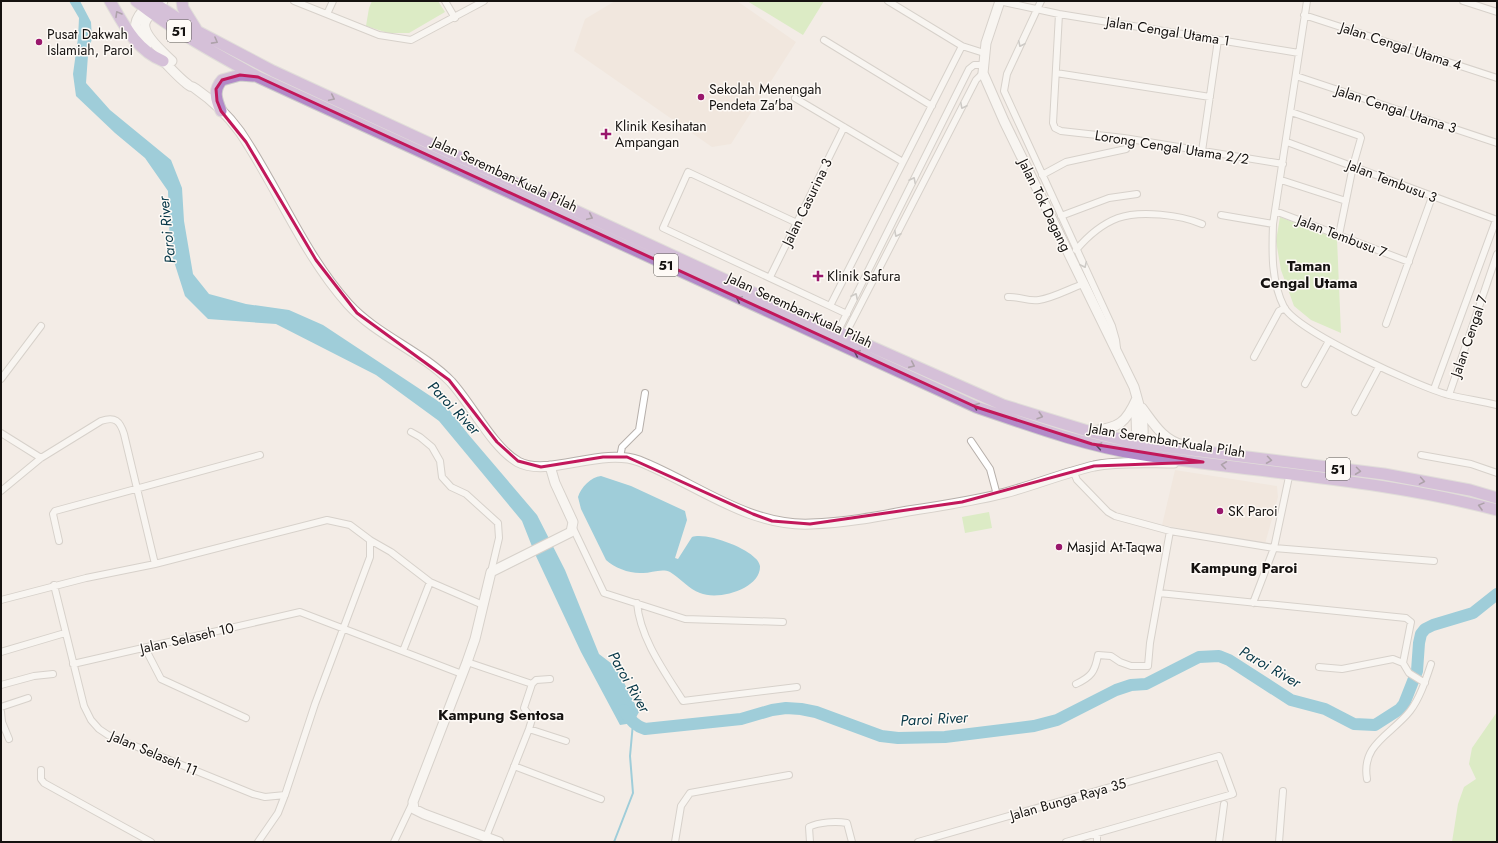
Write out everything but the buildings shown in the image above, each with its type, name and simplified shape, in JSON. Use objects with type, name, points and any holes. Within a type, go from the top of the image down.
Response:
[{"type":"highway","points":[[110,1],[135,41],[153,57],[164,61]]},
{"type":"highway","points":[[182,1],[183,8],[197,31]]},
{"type":"highway","name":"Jalan Seremban-Kuala Pilah","points":[[151,4],[197,31],[273,71],[842,333],[1003,405],[1138,447],[1203,462],[1417,492],[1497,510]]},
{"type":"highway","name":"Jalan Seremban-Kuala Pilah","points":[[151,4],[206,48],[258,77],[976,407],[1069,438],[1138,447],[1202,450],[1421,480],[1470,490],[1497,498]]},
{"type":"highway","points":[[221,111],[216,89],[222,80],[240,75],[258,77]]},
{"type":"street","points":[[294,1],[379,35],[411,40],[455,18],[484,1]]},
{"type":"street","points":[[327,14],[333,1]]},
{"type":"street","points":[[445,1],[455,18]]},
{"type":"street","points":[[888,1],[962,46],[984,53]]},
{"type":"street","points":[[842,333],[983,69],[984,53],[1000,1]]},
{"type":"street","name":"Jalan Cengal Utama 1","points":[[1000,1],[1059,14],[1299,54]]},
{"type":"street","points":[[1041,1],[1007,74],[1004,91],[1112,326],[1116,340],[1117,352]]},
{"type":"street","points":[[1307,1],[1287,142],[1273,224],[1272,251],[1275,278],[1285,308],[1304,325],[1329,341],[1379,367],[1449,395],[1497,405]]},
{"type":"street","points":[[1463,1],[1497,12]]},
{"type":"street","points":[[151,4],[137,16],[135,24],[140,38],[187,84],[196,89],[221,111],[239,130],[297,232],[348,303],[372,325],[449,380],[497,442],[518,461],[541,467],[603,457],[620,457],[635,460],[656,468],[753,514],[772,521],[788,524],[810,524],[866,518],[998,495],[1094,466],[1203,462]]},
{"type":"street","points":[[151,4],[145,22],[146,32],[191,80],[196,89]]},
{"type":"street","points":[[1059,14],[1056,73],[1210,97]]},
{"type":"street","name":"Jalan Cengal Utama 4","points":[[1304,14],[1497,78]]},
{"type":"street","points":[[824,40],[932,106]]},
{"type":"street","points":[[1202,151],[1218,40]]},
{"type":"street","points":[[830,306],[962,46]]},
{"type":"street","points":[[842,333],[846,314],[969,69],[974,65],[983,69]]},
{"type":"street","name":"Jalan Tok Dagang","points":[[983,69],[1083,284],[1134,387],[1138,401],[1136,415],[1138,447]]},
{"type":"street","name":"Lorong Cengal Utama 2/2","points":[[1056,73],[1053,123],[1055,128],[1061,131],[1124,138],[1283,164]]},
{"type":"street","name":"Jalan Cengal Utama 3","points":[[1296,76],[1497,143]]},
{"type":"street","points":[[795,98],[903,162]]},
{"type":"street","points":[[1291,112],[1360,136],[1361,142],[1353,166],[1339,235]]},
{"type":"street","name":"Jalan Casurina 3","points":[[770,277],[844,127]]},
{"type":"street","name":"Jalan Tembusu 3","points":[[1287,142],[1497,220]]},
{"type":"street","points":[[1042,175],[1066,162],[1126,150]]},
{"type":"street","points":[[797,223],[688,172],[663,228],[846,314]]},
{"type":"street","points":[[1280,180],[1346,201]]},
{"type":"street","points":[[1061,216],[1109,198],[1137,194]]},
{"type":"street","points":[[1386,324],[1432,197]]},
{"type":"street","name":"Jalan Tembusu 7","points":[[1275,211],[1409,262]]},
{"type":"street","points":[[1076,250],[1085,240],[1118,218],[1173,215],[1202,224]]},
{"type":"street","points":[[1221,215],[1273,224]]},
{"type":"street","points":[[1434,389],[1497,220]]},
{"type":"street","name":"Jalan Cengal 7","points":[[1449,395],[1497,254]]},
{"type":"street","points":[[1008,297],[1016,296],[1029,300],[1039,300],[1083,284]]},
{"type":"street","points":[[1254,357],[1279,311],[1285,308]]},
{"type":"street","points":[[1,379],[41,326]]},
{"type":"street","points":[[1305,384],[1329,341]]},
{"type":"street","points":[[1354,412],[1379,367]]},
{"type":"street","points":[[620,457],[622,447],[640,430],[645,393]]},
{"type":"street","points":[[1091,432],[1110,429],[1121,424],[1138,401],[1170,441],[1202,450]]},
{"type":"street","points":[[1,491],[41,458],[101,421],[109,418],[116,419],[121,424],[155,564]]},
{"type":"street","points":[[394,842],[412,802],[467,662],[499,538],[498,523],[466,494],[451,487],[442,477],[440,461],[432,447],[411,432]]},
{"type":"street","points":[[1,433],[41,458]]},
{"type":"street","points":[[971,441],[990,469],[998,495]]},
{"type":"street","points":[[59,541],[54,514],[55,511],[260,455]]},
{"type":"street","points":[[1421,455],[1471,464],[1497,473]]},
{"type":"street","points":[[1253,603],[1274,548],[1290,475],[1291,463]]},
{"type":"street","points":[[550,466],[555,483],[573,522],[573,528],[601,590],[604,593],[685,618],[783,622]]},
{"type":"street","points":[[1074,473],[1077,480],[1108,512],[1115,516],[1170,530],[1274,548],[1434,561]]},
{"type":"street","points":[[1,600],[54,585],[155,564],[327,520],[350,525],[370,540],[391,552],[430,582],[483,604]]},
{"type":"street","points":[[491,572],[538,548],[558,540],[571,532],[573,528]]},
{"type":"street","points":[[1076,684],[1086,679],[1096,669],[1098,655],[1111,656],[1120,662],[1131,666],[1148,666],[1170,530]]},
{"type":"street","points":[[258,842],[278,813],[285,795],[315,704],[370,558],[370,540]]},
{"type":"street","points":[[403,651],[430,582]]},
{"type":"street","name":"Jalan Selaseh 11","points":[[54,585],[84,706],[91,720],[99,729],[108,735],[253,794],[265,796],[285,795]]},
{"type":"street","points":[[1159,593],[1406,618],[1411,622],[1403,663]]},
{"type":"street","points":[[637,603],[638,616],[653,650],[683,701],[797,687]]},
{"type":"street","name":"Jalan Selaseh 10","points":[[73,664],[300,612],[343,628]]},
{"type":"street","points":[[343,628],[462,674]]},
{"type":"street","points":[[1,652],[65,633]]},
{"type":"street","points":[[145,648],[161,679],[246,718]]},
{"type":"street","points":[[1319,667],[1342,669],[1393,659],[1403,663],[1409,673],[1422,681]]},
{"type":"street","points":[[467,662],[532,684]]},
{"type":"street","points":[[1367,780],[1365,768],[1371,749],[1410,711],[1430,664]]},
{"type":"street","points":[[1,685],[34,676],[53,674]]},
{"type":"street","points":[[486,837],[529,729],[532,719],[524,708],[532,684],[536,680],[550,679]]},
{"type":"street","points":[[1,707],[28,698]]},
{"type":"street","points":[[1,712],[2,722],[9,739]]},
{"type":"street","points":[[529,729],[566,741]]},
{"type":"street","name":"Jalan Bunga Raya 35","points":[[918,842],[1219,756],[1233,794],[1097,833]]},
{"type":"street","points":[[514,766],[601,799]]},
{"type":"street","points":[[41,770],[41,779],[44,783],[151,842]]},
{"type":"street","points":[[675,842],[681,806],[690,793],[789,775]]},
{"type":"street","points":[[1279,842],[1283,791]]},
{"type":"street","points":[[412,802],[414,809],[424,814],[499,842]]},
{"type":"street","points":[[1219,842],[1224,804]]},
{"type":"street","points":[[810,842],[809,827],[827,823],[847,823],[852,842]]},
{"type":"street","points":[[1066,842],[1097,833],[1097,842]]},
{"type":"highlighted area","points":[[240,75],[258,77],[976,407],[1092,444],[1203,462],[1094,466],[962,502],[810,524],[772,521],[753,514],[627,457],[603,457],[541,467],[518,461],[497,442],[449,380],[357,313],[316,260],[246,142],[221,111],[217,101],[216,89],[222,80]]},
{"type":"shaded area","name":"Sekolah Menengah Pendeta Za'ba","points":[[615,1],[737,1],[796,42],[731,144],[712,147],[574,51],[585,19]]},
{"type":"shaded area","name":"SK Paroi","points":[[1175,470],[1277,486],[1278,497],[1265,544],[1162,525]]},
{"type":"green space","points":[[372,1],[438,1],[445,12],[409,33],[388,33],[366,26],[369,8]]},
{"type":"green space","points":[[747,1],[824,1],[803,35]]},
{"type":"green space","points":[[1280,217],[1337,239],[1341,333],[1311,320],[1294,306],[1281,270],[1276,241]]},
{"type":"green space","points":[[989,512],[992,528],[965,533],[962,517]]},
{"type":"green space","points":[[1497,712],[1497,842],[1452,842],[1458,804],[1464,787],[1476,779],[1469,764],[1472,748]]},
{"type":"water","points":[[69,1],[80,1],[91,22],[92,38],[88,55],[86,83],[110,110],[171,160],[182,188],[184,221],[193,274],[209,294],[246,304],[289,310],[323,325],[447,407],[537,515],[565,570],[599,654],[616,667],[639,712],[633,723],[620,725],[581,652],[535,554],[522,521],[439,421],[376,375],[276,324],[208,319],[185,296],[170,249],[168,191],[145,158],[115,133],[76,96],[73,74],[79,18]]},
{"type":"water","points":[[601,476],[631,486],[685,511],[687,520],[675,558],[678,559],[692,537],[698,536],[715,539],[743,549],[757,560],[760,566],[754,581],[737,591],[727,594],[708,595],[696,591],[674,574],[667,571],[638,573],[623,570],[614,566],[606,560],[581,509],[578,497],[581,490],[587,483],[594,478]]},
{"type":"waterway","name":"Paroi River","points":[[624,710],[633,722],[645,729],[741,719],[772,710],[786,708],[816,712],[881,736],[898,738],[945,737],[1034,726],[1057,720],[1116,690],[1131,685],[1146,684],[1199,657],[1219,656],[1229,660],[1291,700],[1325,709],[1354,724],[1375,725],[1400,709],[1404,704],[1417,671],[1419,643],[1421,634],[1425,629],[1433,625],[1473,613],[1497,594]]},
{"type":"waterway","points":[[614,842],[633,793],[630,756],[633,723]]},
{"type":"place","name":"Pusat Dakwah Islamiah, Paroi","points":[[39,42]]},
{"type":"place","name":"Sekolah Menengah Pendeta Za'ba","points":[[701,97]]},
{"type":"place","name":"Klinik Kesihatan Ampangan","points":[[606,134]]},
{"type":"place","name":"Klinik Safura","points":[[818,276]]},
{"type":"place","name":"SK Paroi","points":[[1220,511]]},
{"type":"place","name":"Masjid At-Taqwa","points":[[1059,547]]},
{"type":"district","name":"Taman Cengal Utama","points":[[1309,274]]},
{"type":"district","name":"Kampung Paroi","points":[[1244,568]]},
{"type":"district","name":"Kampung Sentosa","points":[[501,715]]}]
